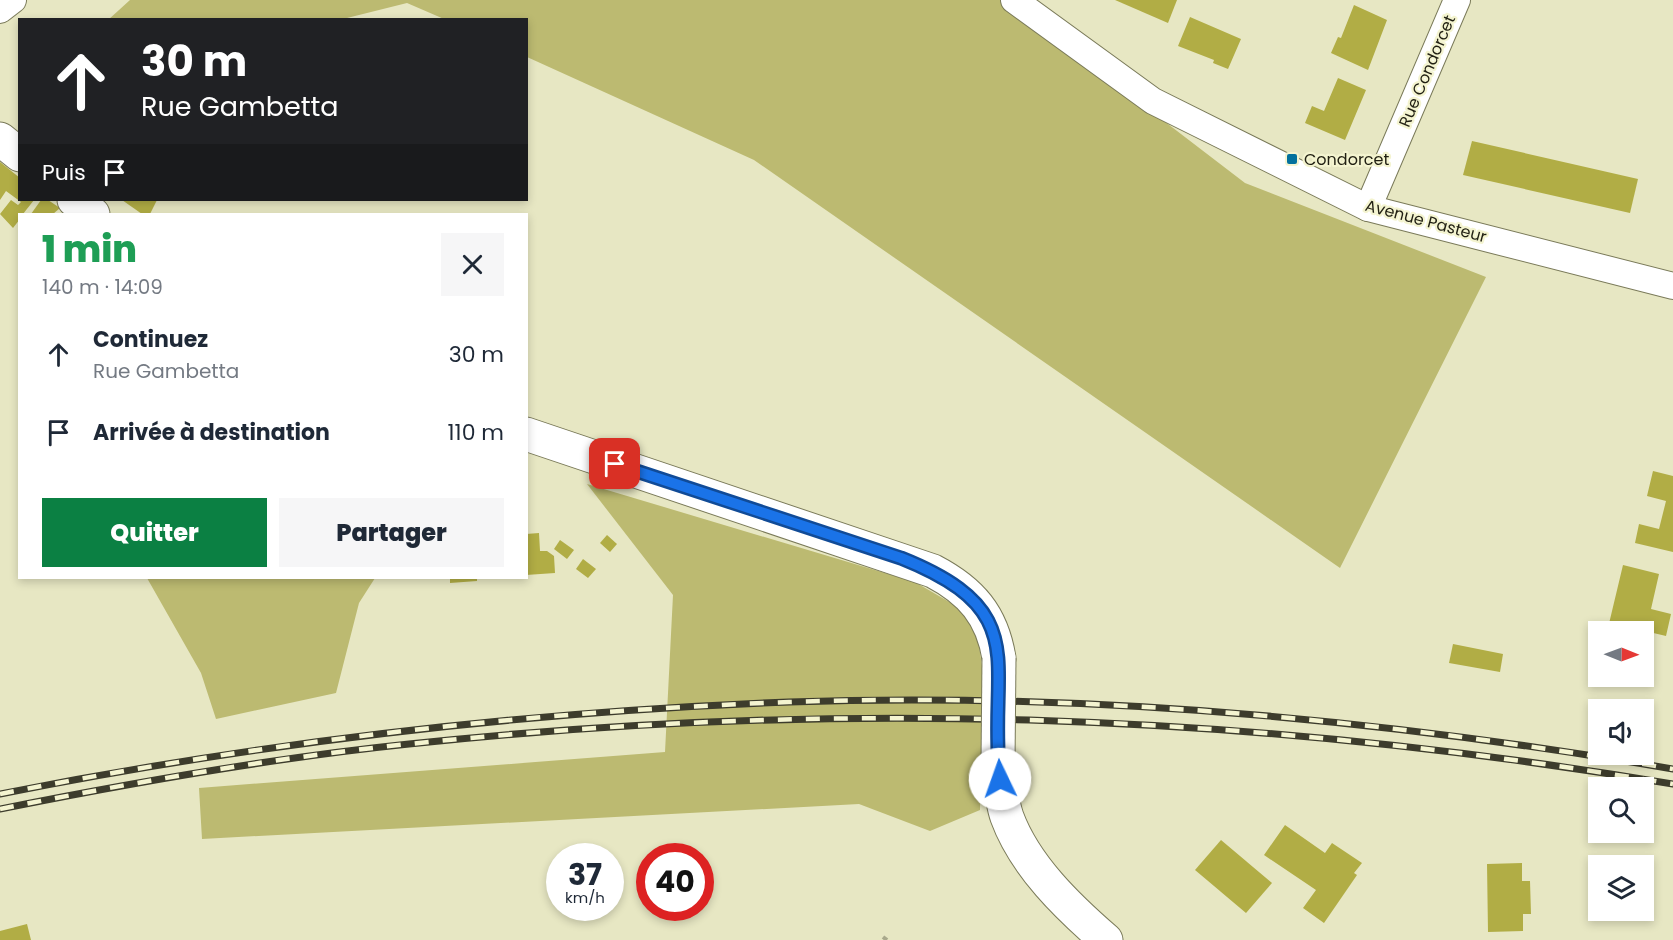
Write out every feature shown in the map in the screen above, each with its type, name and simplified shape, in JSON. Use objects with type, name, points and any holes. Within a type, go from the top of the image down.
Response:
[{"type":"street","points":[[0,10],[14,0]]},
{"type":"street","name":"Avenue Pasteur","points":[[1014,0],[1153,101],[1368,208],[1673,286]]},
{"type":"street","name":"Rue Condorcet","points":[[1368,208],[1457,0]]},
{"type":"street","points":[[0,139],[18,153]]},
{"type":"street","points":[[75,201],[92,213]]},
{"type":"street","points":[[528,435],[933,571],[963,589],[978,603],[995,637],[999,658],[998,762],[1004,806],[1018,842],[1057,893],[1106,940]]},
{"type":"shaded area","points":[[130,0],[1006,0],[1245,183],[1486,277],[1340,568],[754,160],[528,57],[528,18],[442,18],[407,3],[347,18],[110,18]]},
{"type":"shaded area","points":[[587,484],[915,582],[975,617],[983,673],[980,810],[930,831],[859,804],[202,839],[199,788],[665,752],[673,595]]},
{"type":"shaded area","points":[[148,579],[374,579],[359,603],[336,693],[216,719],[201,673]]},
{"type":"building","points":[[1115,0],[1177,0],[1168,23]]},
{"type":"building","points":[[1354,5],[1387,20],[1368,70],[1331,53],[1338,37],[1341,38]]},
{"type":"building","points":[[1190,17],[1241,39],[1228,69],[1213,63],[1214,60],[1178,46]]},
{"type":"building","points":[[1338,78],[1366,90],[1345,140],[1305,123],[1312,106],[1324,111]]},
{"type":"building","points":[[1472,141],[1638,179],[1630,213],[1463,175]]},
{"type":"building","points":[[0,162],[18,176],[18,200],[6,191],[0,200]]},
{"type":"building","points":[[11,200],[18,205],[21,202],[33,201],[24,213],[18,213],[18,222],[13,228],[0,214]]},
{"type":"building","points":[[40,201],[50,201],[60,208],[54,213],[32,213]]},
{"type":"building","points":[[123,201],[156,201],[150,213],[141,213]]},
{"type":"building","points":[[1653,471],[1673,476],[1673,552],[1635,543],[1639,524],[1659,529],[1666,501],[1647,496]]},
{"type":"building","points":[[539,533],[540,551],[547,551],[554,556],[555,573],[528,575],[528,534]]},
{"type":"building","points":[[607,535],[617,544],[610,552],[600,543]]},
{"type":"building","points":[[560,540],[574,550],[567,559],[554,549]]},
{"type":"building","points":[[583,559],[596,569],[588,578],[576,569]]},
{"type":"building","points":[[1623,565],[1659,574],[1651,609],[1671,614],[1666,636],[1654,633],[1654,621],[1610,621]]},
{"type":"building","points":[[450,579],[477,579],[477,581],[450,583]]},
{"type":"building","points":[[1453,644],[1503,654],[1500,672],[1449,663]]},
{"type":"building","points":[[1285,825],[1325,853],[1332,843],[1362,863],[1354,873],[1357,875],[1324,923],[1303,908],[1316,890],[1264,855]]},
{"type":"building","points":[[1221,840],[1272,883],[1246,913],[1195,870]]},
{"type":"building","points":[[1522,863],[1522,881],[1530,881],[1531,914],[1523,914],[1523,931],[1488,932],[1487,864]]},
{"type":"building","points":[[27,924],[31,940],[0,940],[0,931]]},
{"type":"railway","points":[[0,794],[197,759],[393,732],[590,713],[789,702],[900,700],[1011,701],[1232,713],[1454,736],[1673,769]]},
{"type":"railway","points":[[0,809],[204,772],[306,756],[409,744],[569,730],[727,721],[885,718],[1042,720],[1200,728],[1357,741],[1515,760],[1673,784]]},
{"type":"place","name":"Condorcet","points":[[1292,159]]},
{"type":"route","points":[[615,464],[901,558],[933,571],[963,589],[978,603],[995,637],[999,658],[998,762],[1000,779]]}]
